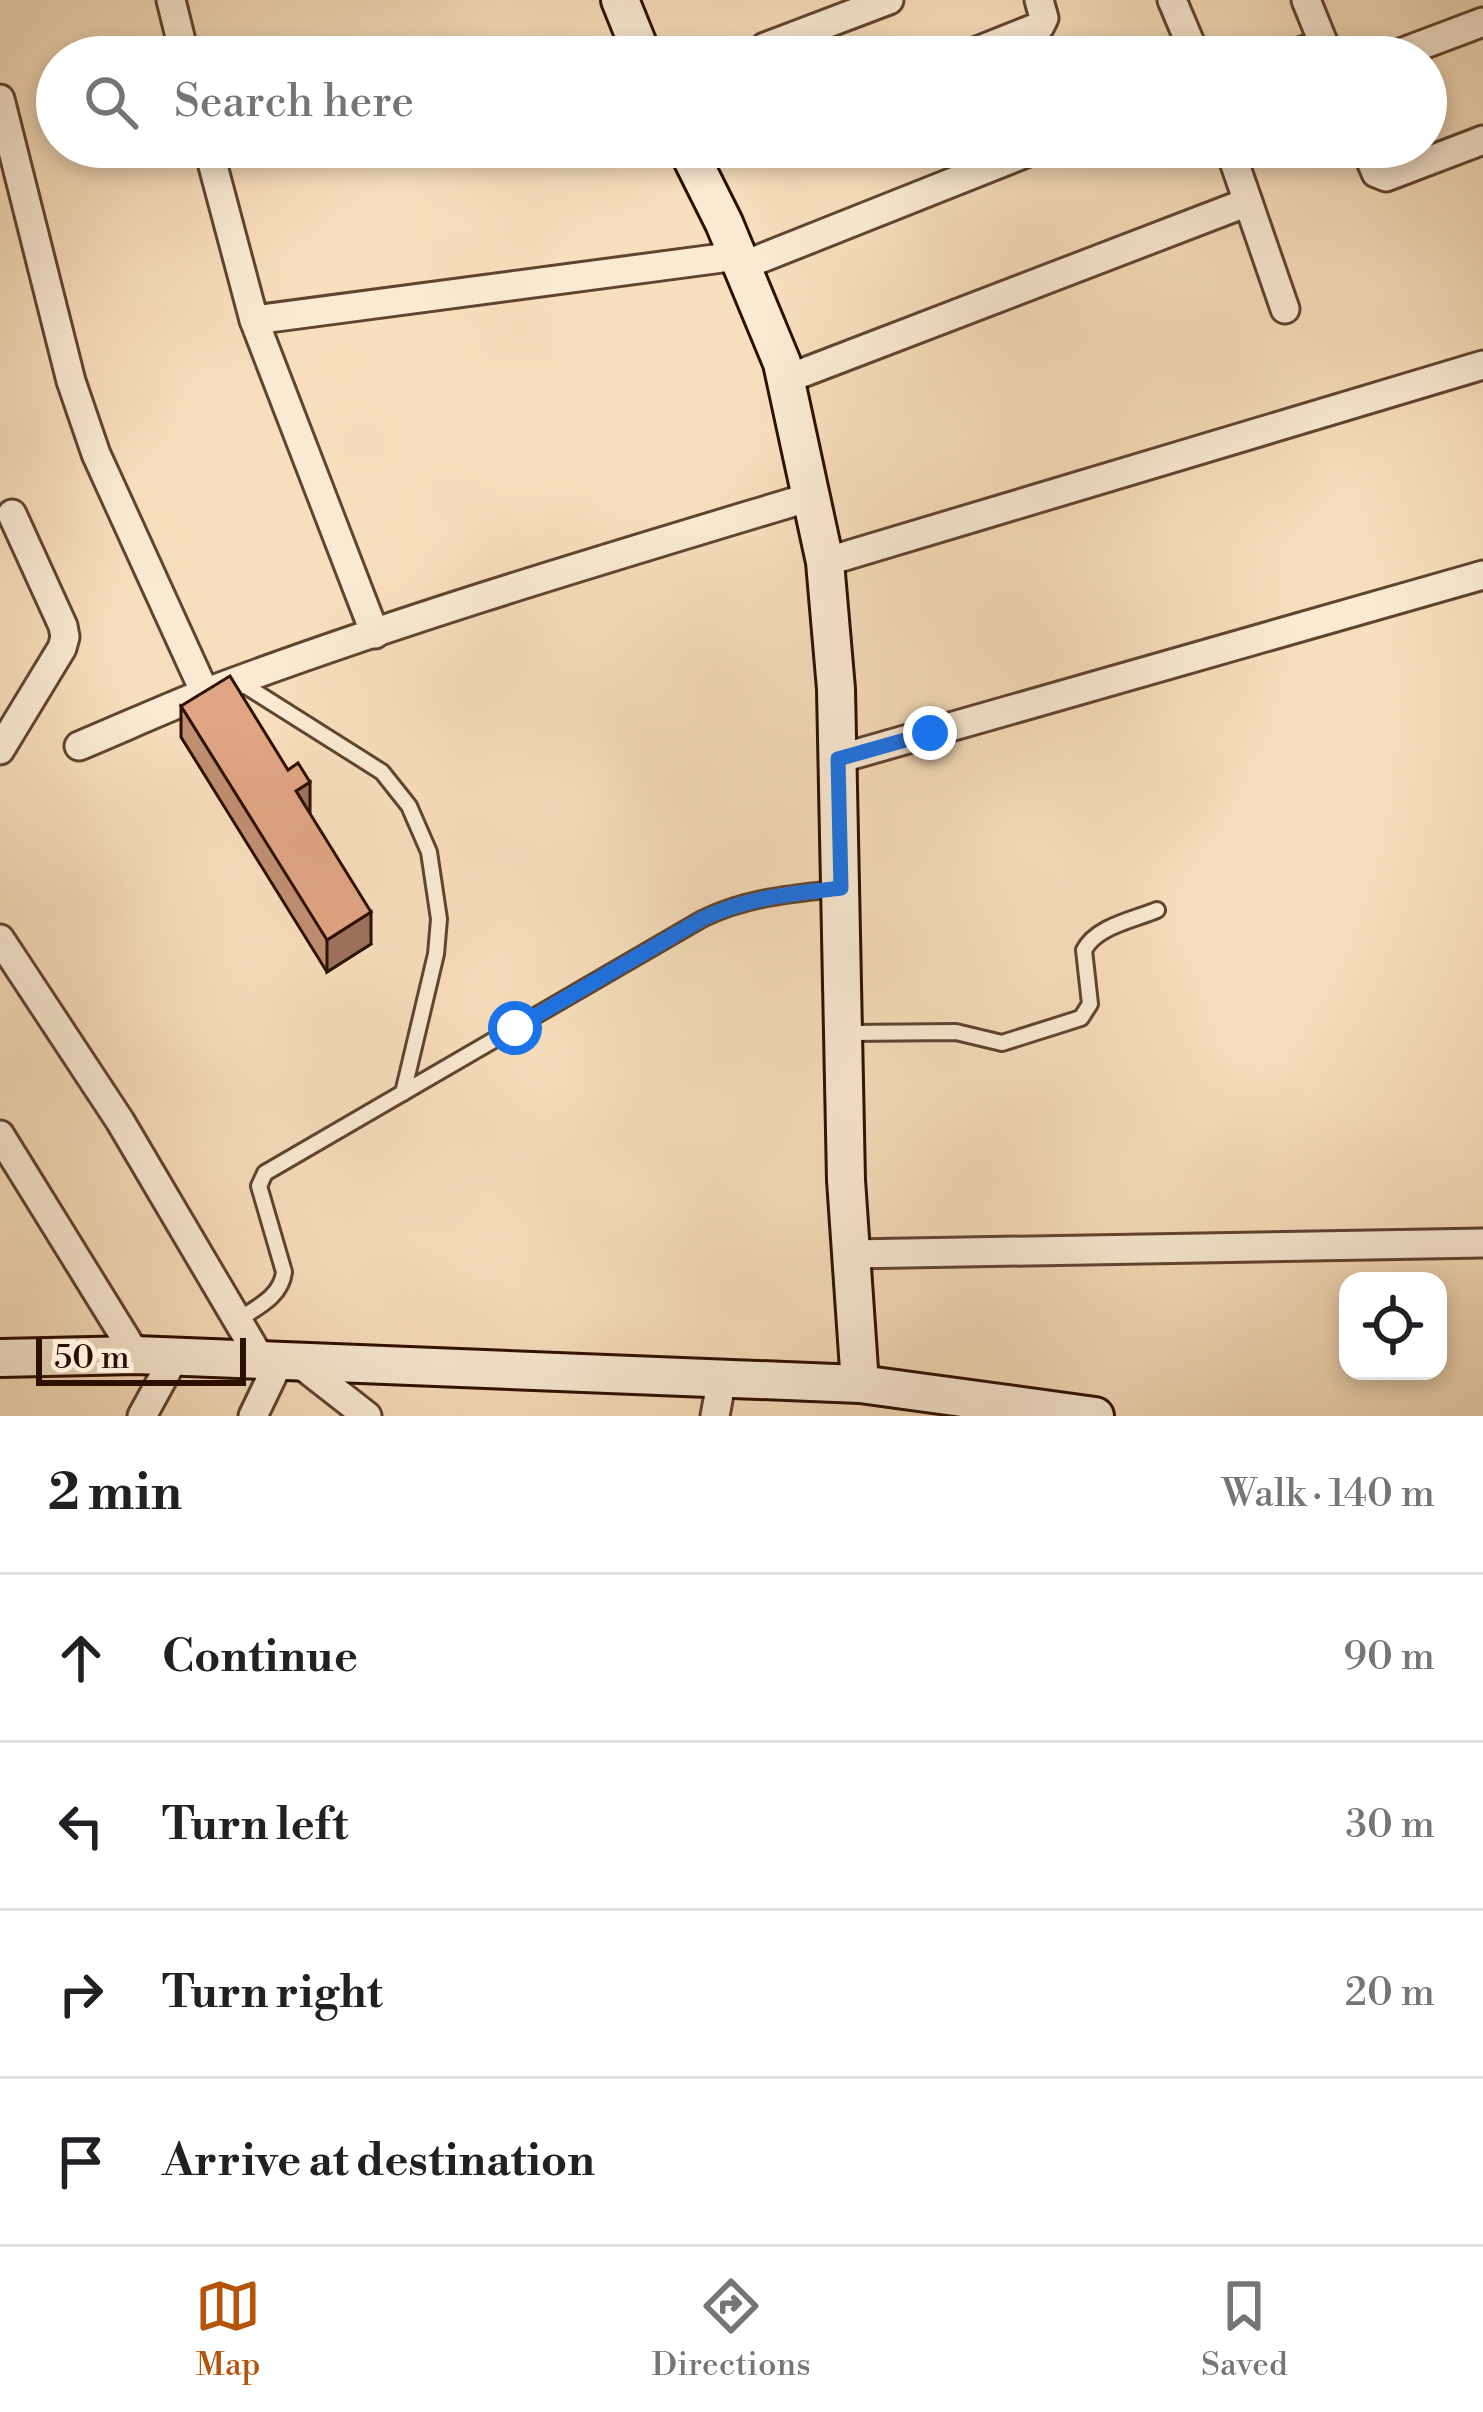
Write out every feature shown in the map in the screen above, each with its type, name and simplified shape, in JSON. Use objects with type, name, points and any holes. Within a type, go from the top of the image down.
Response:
[{"type":"street","points":[[171,0],[180,36]]},
{"type":"street","points":[[620,0],[635,36]]},
{"type":"street","points":[[792,36],[889,0]]},
{"type":"street","points":[[1015,36],[1040,26],[1045,18],[1039,0]]},
{"type":"street","points":[[1172,0],[1187,36]]},
{"type":"street","points":[[1306,0],[1320,36]]},
{"type":"street","points":[[1446,36],[1483,22]]},
{"type":"street","points":[[0,99],[71,380],[96,454],[205,693]]},
{"type":"street","points":[[1447,154],[1483,140]]},
{"type":"street","points":[[214,168],[254,320],[375,634]]},
{"type":"street","points":[[696,168],[782,363],[825,562],[836,689],[846,1180],[860,1384]]},
{"type":"street","points":[[254,320],[740,261],[986,168]]},
{"type":"street","points":[[1236,168],[1285,308]]},
{"type":"street","points":[[1374,168],[1386,177],[1410,168]]},
{"type":"street","points":[[784,380],[1248,202]]},
{"type":"street","points":[[825,562],[1483,365]]},
{"type":"street","points":[[79,746],[205,693],[375,634],[811,497]]},
{"type":"street","points":[[0,750],[65,637],[12,514]]},
{"type":"street","points":[[838,759],[1483,575]]},
{"type":"street","points":[[0,939],[120,1121],[238,1320],[280,1360],[355,1412]]},
{"type":"street","points":[[0,1135],[136,1354]]},
{"type":"street","points":[[851,1254],[1483,1243]]},
{"type":"street","points":[[0,1358],[136,1354],[860,1384],[1095,1416]]},
{"type":"street","points":[[142,1416],[175,1356]]},
{"type":"street","points":[[254,1416],[280,1360]]},
{"type":"street","points":[[715,1416],[722,1378]]},
{"type":"lane","points":[[238,681],[382,772],[409,806],[429,852],[440,919],[404,1093]]},
{"type":"lane","points":[[238,1320],[278,1293],[284,1281],[259,1186],[265,1173],[702,919],[760,898],[841,888]]},
{"type":"lane","points":[[843,1033],[956,1032],[1002,1043],[1081,1018],[1090,1004],[1084,950],[1088,942],[1157,910]]},
{"type":"building","points":[[230,676],[288,770],[298,763],[310,782],[296,791],[371,912],[327,940],[181,706]]},
{"type":"route","points":[[515,1028],[729,906],[841,888],[838,759],[930,733]]}]
